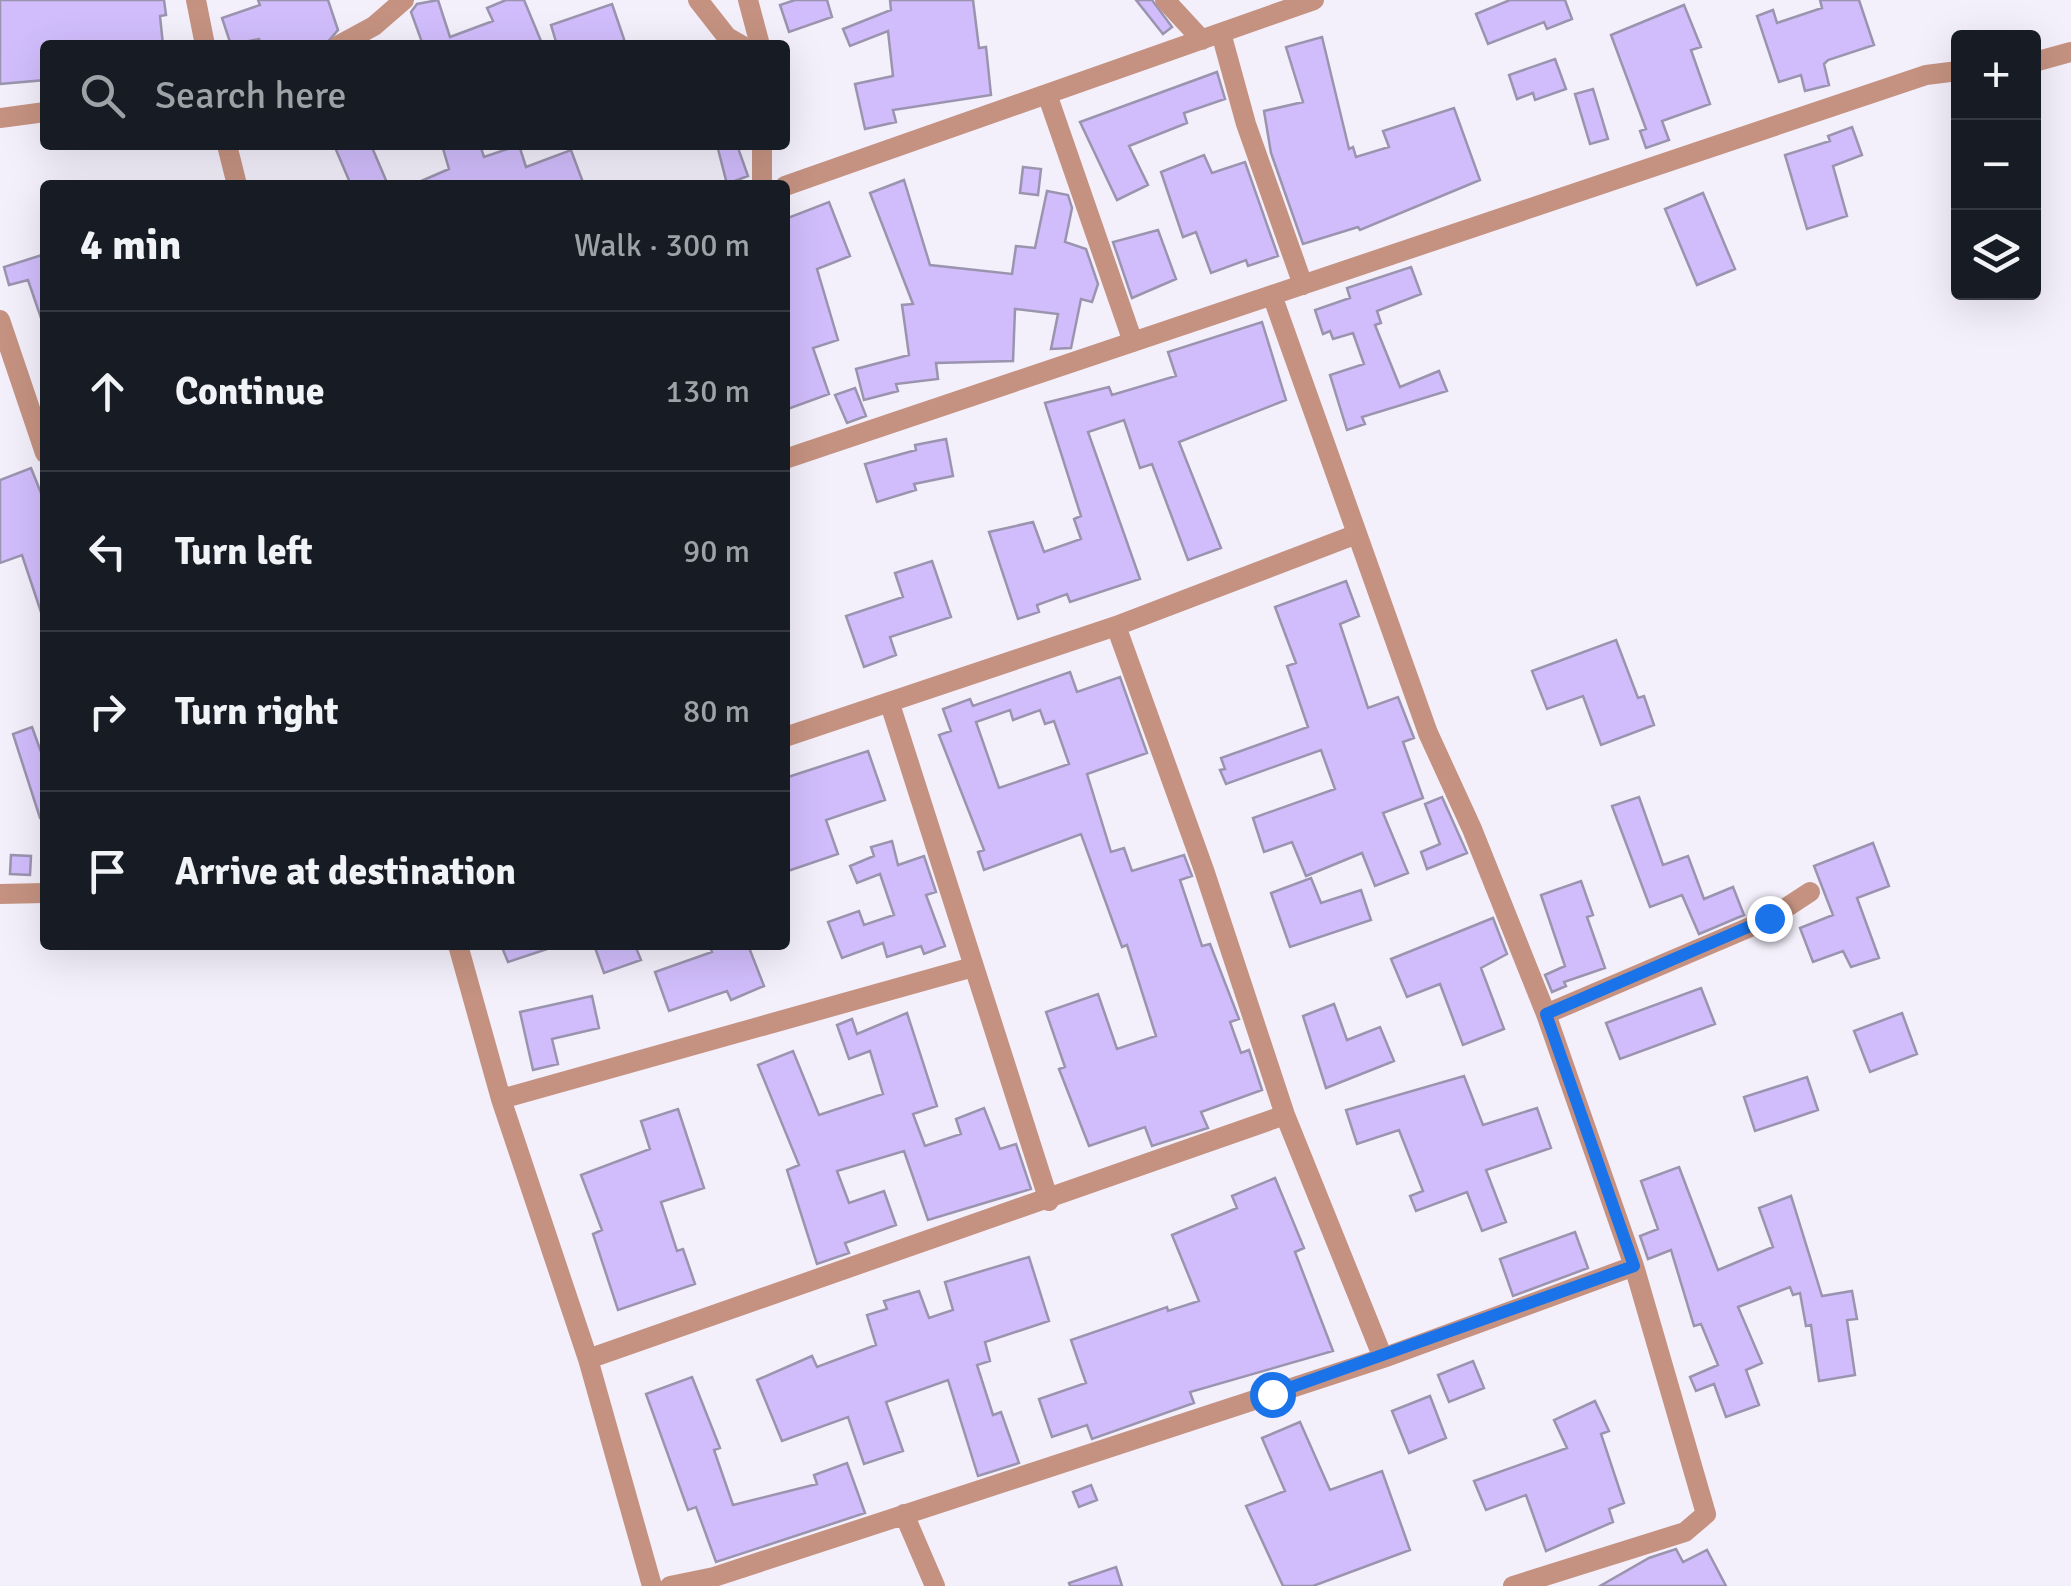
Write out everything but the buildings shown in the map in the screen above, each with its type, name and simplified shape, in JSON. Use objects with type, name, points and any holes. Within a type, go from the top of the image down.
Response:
[{"type":"street","points":[[196,0],[204,40]]},
{"type":"street","points":[[348,40],[374,26],[404,0]]},
{"type":"street","points":[[698,0],[733,40]]},
{"type":"street","points":[[748,0],[759,40]]},
{"type":"street","points":[[1165,0],[1212,36],[1303,285]]},
{"type":"street","points":[[790,184],[1314,0]]},
{"type":"street","points":[[2041,60],[2071,52]]},
{"type":"street","points":[[790,457],[1926,75],[1951,73]]},
{"type":"street","points":[[1047,94],[1133,342]]},
{"type":"street","points":[[0,118],[40,113]]},
{"type":"street","points":[[228,150],[236,180]]},
{"type":"street","points":[[762,150],[762,180]]},
{"type":"street","points":[[1272,296],[1428,733],[1472,829],[1546,1014],[1634,1266],[1706,1514],[1685,1532],[1513,1586]]},
{"type":"street","points":[[0,320],[40,438]]},
{"type":"street","points":[[790,736],[1116,626],[1357,534]]},
{"type":"street","points":[[1116,626],[1204,870],[1285,1116],[1383,1358]]},
{"type":"street","points":[[890,704],[1049,1202]]},
{"type":"street","points":[[0,894],[40,892]]},
{"type":"street","points":[[1546,1014],[1769,918],[1810,892]]},
{"type":"street","points":[[459,950],[501,1098],[588,1359],[652,1586]]},
{"type":"street","points":[[501,1098],[573,1082],[729,1032],[974,968]]},
{"type":"street","points":[[588,1359],[1049,1202],[1285,1116]]},
{"type":"street","points":[[670,1586],[714,1577],[1383,1358],[1634,1266]]},
{"type":"street","points":[[904,1514],[935,1586]]},
{"type":"route","points":[[1272,1394],[1383,1358],[1634,1266],[1546,1014],[1769,918]]}]
